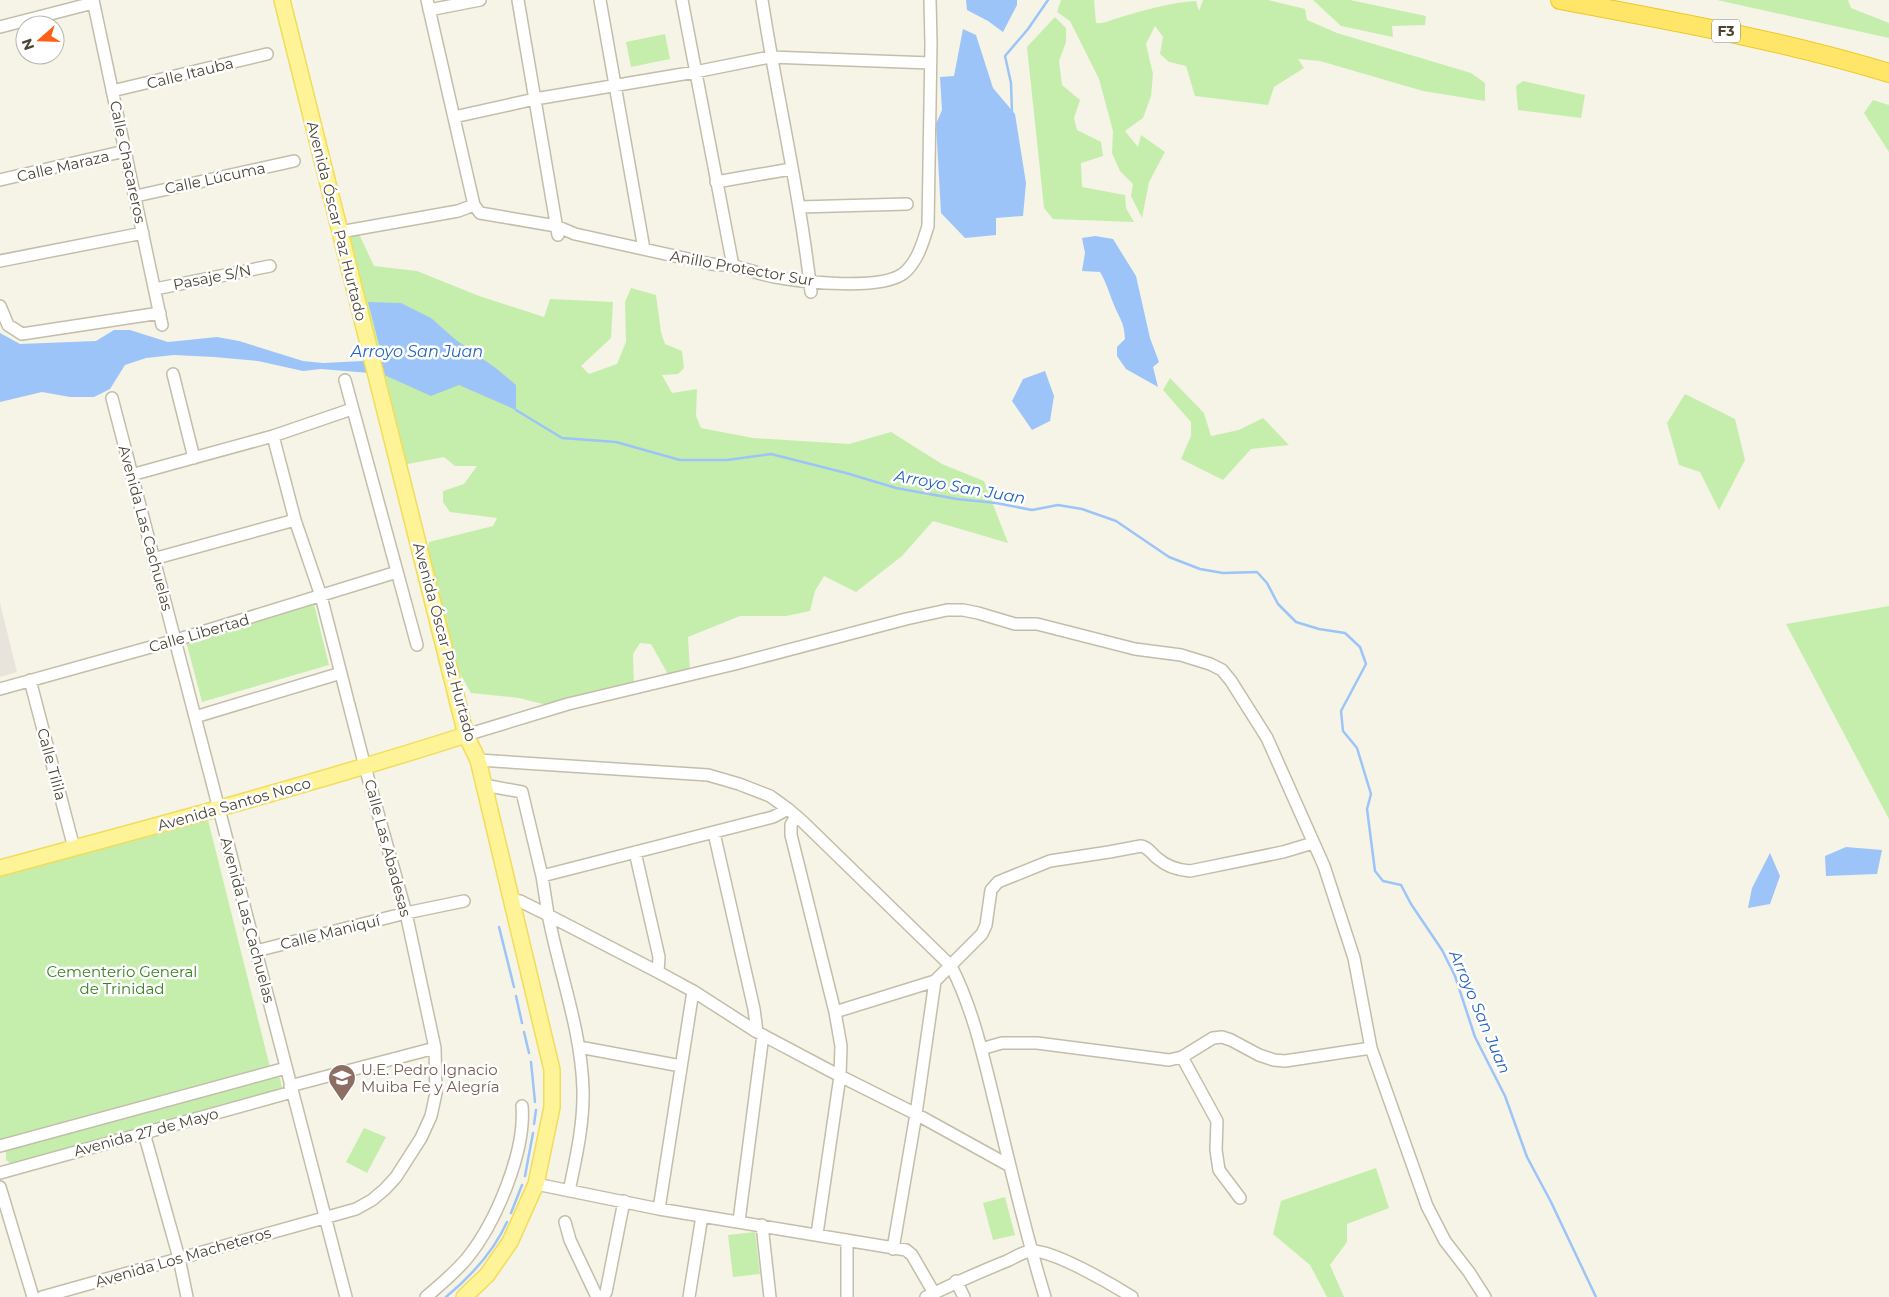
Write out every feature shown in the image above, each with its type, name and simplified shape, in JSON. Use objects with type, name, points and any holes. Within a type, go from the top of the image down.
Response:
[{"type":"highway","name":"F3","points":[[1560,0],[1726,31],[1832,56],[1889,73]]},
{"type":"main road","name":"Avenida Óscar Paz Hurtado","points":[[282,0],[466,735],[478,760],[516,901],[552,1070],[552,1107],[536,1184],[510,1242],[487,1275],[464,1297]]},
{"type":"main road","name":"Avenida Santos Noco","points":[[0,868],[219,810],[466,735]]},
{"type":"street","points":[[340,232],[458,212],[474,205],[428,5],[480,0]]},
{"type":"street","points":[[518,0],[557,231]]},
{"type":"street","points":[[600,0],[644,249]]},
{"type":"street","points":[[682,0],[716,182],[734,266]]},
{"type":"street","points":[[762,0],[770,57],[799,207],[810,287]]},
{"type":"street","name":"Anillo Protector Sur","points":[[474,205],[480,213],[711,264],[734,266],[810,287],[871,284],[888,281],[904,273],[919,253],[928,226],[930,0]]},
{"type":"street","points":[[0,27],[93,1]]},
{"type":"street","name":"Calle Chacareros","points":[[93,1],[162,325]]},
{"type":"street","name":"Calle Itauba","points":[[112,91],[267,54]]},
{"type":"street","points":[[454,118],[535,99],[695,72],[770,57],[930,63]]},
{"type":"street","name":"Calle Maraza","points":[[0,180],[125,151]]},
{"type":"street","name":"Calle Lúcuma","points":[[136,196],[294,161]]},
{"type":"street","points":[[716,182],[792,169]]},
{"type":"street","points":[[799,207],[908,204]]},
{"type":"street","points":[[0,261],[143,233]]},
{"type":"street","name":"Pasaje S/N","points":[[154,288],[270,266]]},
{"type":"street","points":[[0,306],[8,325],[22,334],[160,313]]},
{"type":"street","points":[[173,374],[194,458]]},
{"type":"street","points":[[344,380],[417,645]]},
{"type":"street","name":"Avenida Las Cachuelas","points":[[112,398],[346,1297]]},
{"type":"street","points":[[131,475],[273,436],[352,409]]},
{"type":"street","name":"Calle Las Abadesas","points":[[273,436],[295,520],[321,596],[365,767],[406,913],[435,1048],[436,1093],[431,1116],[407,1161],[385,1189],[372,1200],[356,1209],[324,1218]]},
{"type":"street","points":[[153,558],[295,520]]},
{"type":"street","name":"Calle Libertad","points":[[0,689],[176,640],[397,572]]},
{"type":"street","points":[[466,735],[568,704],[947,610],[962,610],[1015,624],[1037,624],[1135,649],[1181,655],[1210,664],[1222,670],[1267,738],[1324,866],[1354,958],[1371,1048],[1436,1227],[1486,1297]]},
{"type":"street","points":[[195,717],[341,673]]},
{"type":"street","name":"Calle Tilila","points":[[30,680],[74,848]]},
{"type":"street","points":[[478,760],[708,775],[770,796],[792,812],[951,966],[964,991],[981,1049],[1031,1251],[1045,1297]]},
{"type":"street","points":[[484,785],[522,792],[542,876],[546,914],[572,1006],[579,1047],[583,1089],[581,1121],[569,1191]]},
{"type":"street","points":[[542,876],[792,812]]},
{"type":"street","points":[[792,812],[791,834],[835,1012],[841,1046],[840,1076],[817,1234]]},
{"type":"street","points":[[714,833],[760,1034],[739,1221]]},
{"type":"street","points":[[835,1012],[935,981],[982,934],[986,924],[991,890],[998,882],[1050,861],[1146,846],[1166,865],[1178,870],[1190,871],[1282,852],[1313,843]]},
{"type":"street","points":[[635,852],[659,957],[658,972]]},
{"type":"street","name":"Calle Maniquí","points":[[256,950],[406,913],[464,901]]},
{"type":"street","points":[[516,901],[546,914],[658,972],[693,991],[760,1034],[916,1114],[1010,1166]]},
{"type":"street","points":[[893,1248],[916,1114],[935,981]]},
{"type":"street","points":[[659,1209],[693,991]]},
{"type":"street","points":[[981,1049],[1002,1043],[1015,1042],[1088,1048],[1169,1060],[1182,1057],[1213,1038],[1222,1037],[1259,1055],[1285,1061],[1371,1048]]},
{"type":"street","points":[[579,1047],[681,1066]]},
{"type":"street","name":"Avenida 27 de Mayo","points":[[0,1173],[435,1048]]},
{"type":"street","points":[[1182,1057],[1217,1121],[1216,1150],[1219,1170],[1240,1198]]},
{"type":"street","name":"Avenida 27 de Mayo","points":[[0,1146],[286,1068]]},
{"type":"street","points":[[426,1297],[446,1280],[468,1256],[496,1211],[521,1138],[522,1106]]},
{"type":"street","points":[[144,1133],[187,1297]]},
{"type":"street","points":[[536,1184],[659,1209],[906,1250],[912,1255],[930,1295],[956,1281],[1031,1251],[1046,1253],[1105,1280],[1132,1297]]},
{"type":"street","points":[[0,1187],[33,1297]]},
{"type":"street","points":[[604,1297],[624,1201]]},
{"type":"street","points":[[689,1297],[702,1216]]},
{"type":"street","name":"Avenida Los Macheteros","points":[[42,1297],[324,1218]]},
{"type":"street","points":[[565,1222],[570,1240],[597,1297]]},
{"type":"street","points":[[762,1226],[770,1297]]},
{"type":"street","points":[[847,1240],[847,1297]]},
{"type":"street","points":[[956,1281],[964,1297]]},
{"type":"shaded area","points":[[0,603],[17,672],[0,677]]},
{"type":"green space","points":[[1061,0],[1094,0],[1096,23],[1099,23],[1177,3],[1196,1],[1199,11],[1203,0],[1268,0],[1305,9],[1307,20],[1337,33],[1471,73],[1485,83],[1485,101],[1423,91],[1320,61],[1298,59],[1304,68],[1274,87],[1268,105],[1195,96],[1186,66],[1169,62],[1160,54],[1163,37],[1155,26],[1146,44],[1153,74],[1151,96],[1143,118],[1125,131],[1138,147],[1141,135],[1165,152],[1149,182],[1142,218],[1131,196],[1133,184],[1120,171],[1112,153],[1113,131],[1099,79],[1070,21],[1057,12]]},
{"type":"green space","points":[[1313,0],[1350,0],[1426,16],[1425,25],[1392,26],[1393,37],[1341,26]]},
{"type":"green space","points":[[1717,0],[1848,0],[1851,8],[1889,23],[1889,38]]},
{"type":"green space","points":[[1055,17],[1066,28],[1066,42],[1059,61],[1062,85],[1080,100],[1074,118],[1077,130],[1101,142],[1103,156],[1081,163],[1082,187],[1125,195],[1126,208],[1134,222],[1053,219],[1044,208],[1027,47]]},
{"type":"green space","points":[[665,34],[670,59],[631,67],[626,42]]},
{"type":"green space","points":[[1523,81],[1585,95],[1581,118],[1518,110],[1516,86]]},
{"type":"green space","points":[[1873,100],[1889,105],[1889,152],[1864,113]]},
{"type":"green space","points":[[358,232],[374,266],[417,271],[479,296],[544,317],[550,299],[613,302],[611,338],[581,366],[589,374],[617,364],[626,342],[625,302],[631,288],[656,295],[661,332],[665,344],[682,351],[684,368],[678,374],[662,375],[672,393],[697,389],[696,416],[701,428],[753,438],[849,444],[891,432],[942,464],[984,481],[1008,543],[933,521],[902,556],[856,592],[824,576],[815,591],[810,611],[786,616],[740,616],[688,637],[690,671],[669,676],[651,644],[640,643],[633,654],[634,688],[559,708],[519,698],[471,693],[451,658],[427,555],[429,542],[493,526],[497,518],[450,512],[443,502],[443,491],[464,484],[477,466],[455,466],[444,457],[403,465],[345,239]]},
{"type":"green space","points":[[1170,378],[1204,413],[1211,436],[1239,430],[1263,418],[1289,445],[1251,449],[1223,480],[1181,459],[1191,436],[1191,422],[1163,390]]},
{"type":"green space","points":[[1685,394],[1735,419],[1745,460],[1719,510],[1700,472],[1679,465],[1667,423]]},
{"type":"green space","points":[[314,604],[329,665],[202,702],[186,641]]},
{"type":"green space","points":[[1889,606],[1889,819],[1786,624]]},
{"type":"green space","name":"Cementerio General de Trinidad","points":[[208,820],[270,1067],[0,1140],[0,875]]},
{"type":"green space","points":[[275,1075],[280,1078],[282,1088],[279,1091],[11,1164],[6,1160],[6,1151],[10,1147]]},
{"type":"green space","points":[[364,1128],[386,1137],[367,1173],[346,1162]]},
{"type":"green space","points":[[1376,1168],[1389,1208],[1347,1224],[1347,1242],[1330,1265],[1344,1297],[1327,1297],[1310,1265],[1273,1234],[1281,1201]]},
{"type":"green space","points":[[1005,1197],[1015,1235],[993,1240],[983,1203]]},
{"type":"green space","points":[[755,1232],[760,1274],[733,1277],[728,1235]]},
{"type":"water","points":[[966,0],[1017,0],[1017,5],[1003,32],[988,21],[967,10]]},
{"type":"water","points":[[963,29],[976,35],[993,88],[1015,114],[1026,183],[1023,216],[996,218],[996,235],[965,238],[941,213],[936,124],[942,110],[940,77],[954,76]]},
{"type":"water","points":[[1095,236],[1113,239],[1136,276],[1150,338],[1159,362],[1153,367],[1158,387],[1126,369],[1117,356],[1117,347],[1125,339],[1124,328],[1100,272],[1082,271],[1085,253],[1082,238]]},
{"type":"water","name":"Arroyo San Juan","points":[[368,302],[401,303],[431,318],[456,340],[516,385],[516,410],[459,385],[431,396],[382,374],[321,369],[303,371],[258,361],[174,355],[146,358],[125,365],[110,389],[94,397],[70,397],[42,392],[0,402],[0,333],[20,344],[96,341],[114,330],[130,330],[168,342],[217,337],[239,341],[303,361],[323,363],[383,360]]},
{"type":"water","points":[[1045,371],[1054,396],[1050,421],[1032,430],[1012,401],[1023,379]]},
{"type":"water","points":[[1846,847],[1882,850],[1877,874],[1826,876],[1825,856]]},
{"type":"water","points":[[1770,853],[1780,876],[1770,904],[1748,908],[1752,888]]},
{"type":"waterway","name":"Arroyo San Juan","points":[[1012,113],[1011,83],[1005,56],[1028,29],[1048,0]]},
{"type":"waterway","name":"Arroyo San Juan","points":[[516,410],[562,438],[616,442],[680,460],[727,460],[771,454],[896,488],[957,499],[996,503],[1032,510],[1058,505],[1082,509],[1116,521],[1169,557],[1200,569],[1223,573],[1257,572],[1267,583],[1278,604],[1296,622],[1319,629],[1345,633],[1360,647],[1366,664],[1341,711],[1343,731],[1357,748],[1371,794],[1367,809],[1375,871],[1383,881],[1401,885],[1411,904],[1442,950],[1455,976],[1475,1037],[1505,1096],[1527,1157],[1551,1202],[1596,1297]]},
{"type":"waterway","points":[[499,927],[514,987]]},
{"type":"waterway","points":[[516,996],[522,1023]]},
{"type":"waterway","points":[[524,1032],[529,1053]]},
{"type":"waterway","points":[[531,1062],[535,1102]]},
{"type":"waterway","points":[[534,1124],[536,1110]]},
{"type":"waterway","points":[[525,1176],[533,1133]]},
{"type":"waterway","points":[[511,1213],[522,1185]]},
{"type":"waterway","points":[[446,1297],[481,1263],[502,1233],[507,1222]]},
{"type":"place","name":"U.E. Pedro Ignacio Muiba Fe y Alegría","points":[[342,1102]]}]
